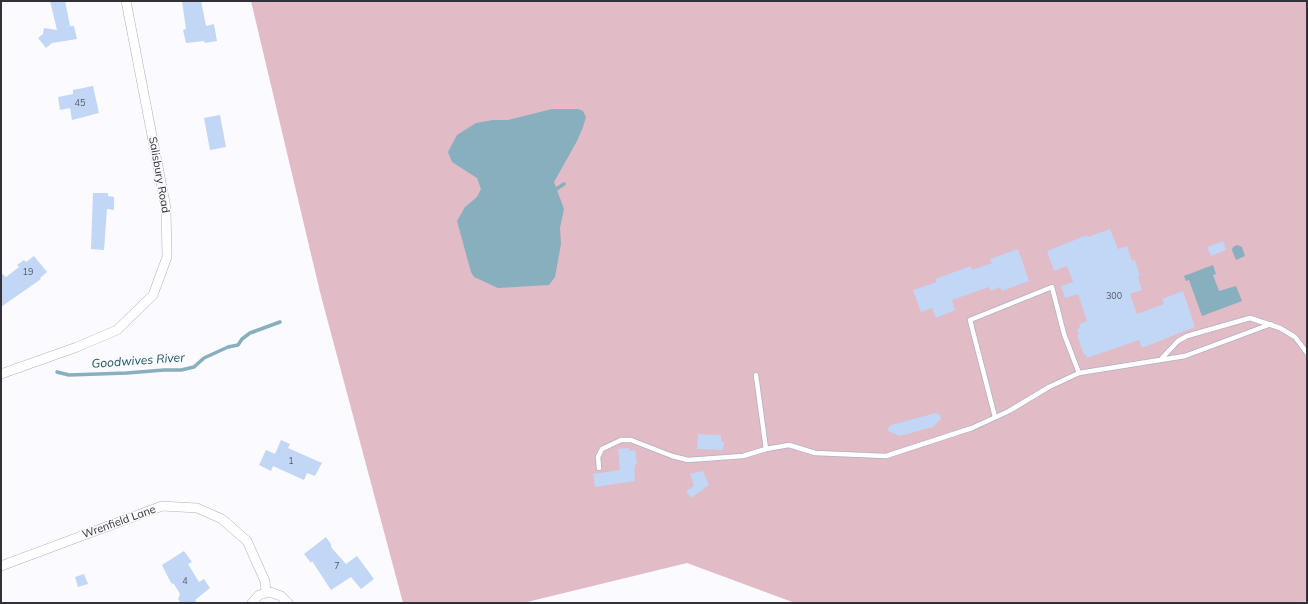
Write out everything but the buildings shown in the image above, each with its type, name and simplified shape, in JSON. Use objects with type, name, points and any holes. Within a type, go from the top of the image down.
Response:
[{"type":"street","name":"Salisbury Road","points":[[1,374],[77,347],[117,330],[153,295],[167,257],[166,208],[126,1]]},
{"type":"street","name":"Wrenfield Lane","points":[[1,566],[162,506],[197,508],[222,519],[247,541],[265,581],[266,593]]},
{"type":"street","points":[[252,603],[259,595],[266,593],[278,594],[288,603]]},
{"type":"lane","points":[[995,417],[970,320],[1052,287],[1064,334],[1079,373]]},
{"type":"lane","points":[[1162,358],[1178,341],[1187,336],[1242,318],[1255,318],[1271,324],[1295,337],[1307,353]]},
{"type":"lane","points":[[599,468],[598,457],[602,449],[621,440],[631,440],[672,456],[688,460],[743,456],[766,449],[789,445],[815,453],[886,456],[972,428],[1009,411],[1049,387],[1079,373],[1131,366],[1162,358],[1185,356],[1271,324]]},
{"type":"lane","points":[[756,375],[766,449]]},
{"type":"shaded area","points":[[251,1],[1307,1],[1307,601],[1299,603],[795,603],[687,563],[523,603],[403,603],[320,292]]},
{"type":"water","points":[[552,109],[578,109],[583,111],[586,117],[577,141],[554,182],[564,209],[560,228],[561,244],[555,277],[549,285],[498,288],[474,277],[471,272],[457,221],[465,207],[477,197],[481,189],[477,178],[452,162],[448,152],[457,135],[476,123],[493,120],[508,120]]},
{"type":"water","points":[[1237,245],[1242,247],[1245,256],[1236,260],[1232,250],[1233,247]]},
{"type":"water","points":[[1213,265],[1216,274],[1213,275],[1219,291],[1236,286],[1242,301],[1202,316],[1189,280],[1186,281],[1184,276]]},
{"type":"waterway","name":"Goodwives River","points":[[553,191],[564,184]]},
{"type":"waterway","name":"Goodwives River","points":[[57,372],[69,375],[181,370],[194,367],[204,358],[228,347],[238,345],[242,339],[250,333],[280,322]]}]
